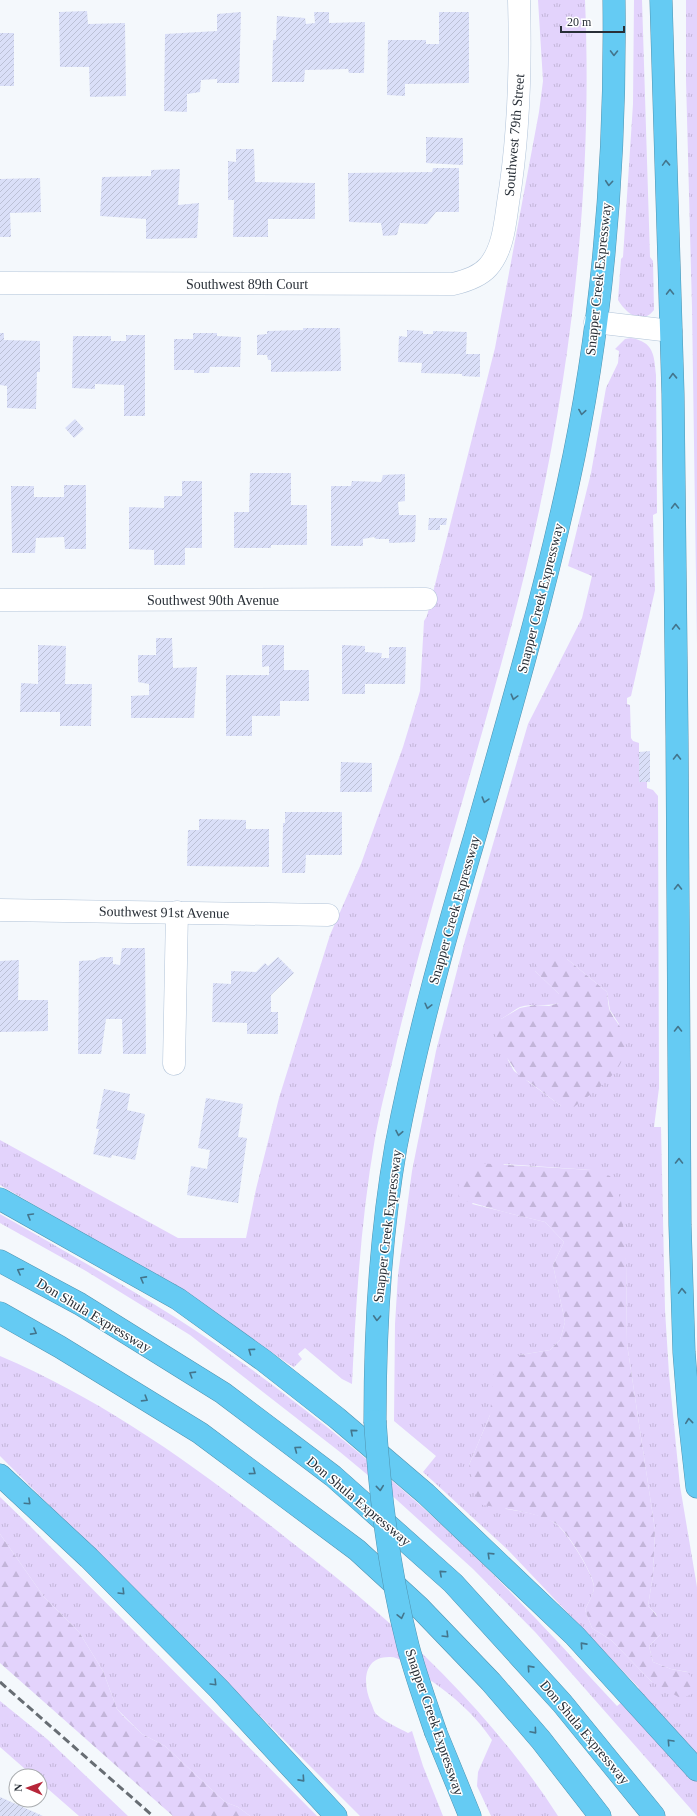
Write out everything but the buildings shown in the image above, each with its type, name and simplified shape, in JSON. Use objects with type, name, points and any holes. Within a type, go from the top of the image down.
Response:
[{"type":"highway","name":"Snapper Creek Expressway","points":[[470,1816],[436,1733],[408,1647],[389,1559],[381,1494],[375,1421],[375,1349],[378,1281],[386,1211],[401,1125],[435,977],[496,763],[547,574],[578,433],[595,322],[609,178],[613,107],[614,0]]},
{"type":"highway","points":[[661,0],[673,394],[680,1225],[685,1366],[697,1487]]},
{"type":"highway","points":[[0,1199],[178,1299],[263,1360],[337,1418],[426,1494],[575,1636],[697,1770]]},
{"type":"highway","name":"Don Shula Expressway","points":[[0,1261],[80,1304],[223,1393],[333,1476],[453,1583],[562,1703],[654,1816]]},
{"type":"highway","points":[[0,1313],[60,1347],[200,1433],[357,1550],[419,1607],[491,1682],[541,1740],[600,1816]]},
{"type":"highway","points":[[0,1475],[89,1558],[220,1689],[336,1816]]},
{"type":"street","name":"Southwest 79th Street","points":[[489,266],[499,248],[503,232],[516,142],[520,70],[519,0]]},
{"type":"street","name":"Southwest 89th Court","points":[[0,283],[453,284],[473,278],[489,266]]},
{"type":"street","points":[[595,322],[671,331]]},
{"type":"street","name":"Southwest 90th Avenue","points":[[0,600],[426,599]]},
{"type":"street","name":"Southwest 91st Avenue","points":[[0,910],[328,915]]},
{"type":"street","points":[[174,1064],[177,912]]},
{"type":"green space","points":[[538,0],[585,0],[587,80],[585,159],[580,239],[572,318],[546,476],[529,554],[510,631],[410,989],[377,1126],[366,1199],[357,1291],[352,1384],[342,1379],[305,1348],[298,1354],[302,1359],[294,1367],[189,1295],[0,1185],[0,1140],[178,1238],[246,1238],[256,1189],[279,1098],[330,935],[361,864],[403,747],[420,691],[424,621],[427,616],[495,348],[539,112],[543,81]]},
{"type":"green space","points":[[634,0],[642,0],[650,257],[653,261],[654,310],[649,315],[644,317],[634,316],[629,313],[618,300],[621,259],[623,257],[633,104]]},
{"type":"green space","points":[[686,0],[697,0],[697,645],[692,308],[686,80]]},
{"type":"green space","points":[[631,338],[639,340],[648,346],[653,356],[656,375],[657,513],[653,515],[655,590],[631,696],[627,698],[627,704],[630,705],[631,738],[633,741],[639,743],[639,782],[647,782],[647,788],[653,790],[658,796],[659,1088],[654,1127],[661,1127],[665,1310],[669,1374],[680,1486],[697,1587],[697,1816],[536,1633],[473,1569],[387,1491],[340,1452],[190,1335],[86,1271],[0,1223],[0,1214],[159,1307],[251,1369],[358,1452],[435,1519],[520,1602],[617,1706],[639,1688],[507,1549],[423,1472],[436,1456],[394,1421],[395,1324],[398,1275],[412,1171],[436,1051],[465,940],[528,724],[582,618],[592,576],[568,566],[591,473],[606,388],[618,363],[619,351],[615,349],[625,339]],"holes":[[[567,959],[607,992],[610,1010],[619,1024],[561,1106],[514,1071],[508,1060],[501,1019],[520,1007],[559,1003],[559,994],[535,971]],[[504,1164],[591,1170],[626,1260],[627,1344],[655,1530],[653,1575],[648,1606],[656,1614],[661,1634],[649,1646],[653,1662],[671,1669],[688,1672],[652,1682],[611,1640],[592,1628],[585,1610],[593,1593],[593,1581],[579,1553],[561,1528],[546,1518],[506,1509],[469,1465],[490,1415],[520,1355],[550,1350],[560,1340],[565,1322],[553,1265],[564,1242],[545,1222],[472,1204]]]},
{"type":"green space","points":[[557,954],[567,959],[607,992],[610,1011],[621,1029],[625,1041],[625,1052],[616,1071],[600,1087],[574,1107],[561,1106],[528,1081],[521,1079],[496,1041],[495,1027],[501,1019],[520,1008],[535,1005],[549,1006],[559,1003],[559,994],[535,971],[537,962]]},
{"type":"green space","points":[[476,1163],[591,1170],[610,1176],[621,1200],[626,1260],[627,1344],[655,1530],[653,1575],[648,1606],[658,1618],[661,1634],[649,1646],[653,1662],[671,1669],[687,1672],[692,1678],[691,1694],[682,1699],[652,1682],[611,1640],[592,1628],[585,1610],[593,1593],[593,1581],[579,1552],[560,1527],[555,1523],[536,1515],[517,1510],[478,1504],[469,1465],[490,1415],[494,1369],[520,1355],[550,1350],[560,1340],[565,1322],[553,1265],[564,1242],[545,1222],[459,1199],[459,1182],[464,1174]]},
{"type":"green space","points":[[0,1356],[77,1394],[115,1415],[151,1438],[222,1488],[360,1597],[422,1653],[472,1704],[517,1759],[558,1816],[491,1816],[477,1786],[478,1772],[492,1740],[475,1718],[456,1700],[402,1661],[389,1657],[380,1658],[369,1667],[366,1681],[368,1696],[376,1714],[379,1717],[408,1733],[412,1731],[423,1766],[443,1816],[360,1816],[0,1456]]},
{"type":"green space","points":[[0,1497],[317,1816],[250,1816],[238,1807],[225,1802],[165,1746],[142,1734],[117,1709],[103,1671],[79,1632],[44,1597],[0,1534]]},
{"type":"green space","points":[[0,1534],[44,1597],[79,1632],[103,1671],[117,1709],[123,1716],[142,1734],[165,1746],[225,1802],[238,1807],[250,1816],[173,1816],[0,1663]]},
{"type":"green space","points":[[0,1701],[47,1739],[128,1816],[79,1816],[48,1789],[48,1768],[24,1768],[0,1747]]},
{"type":"railway","points":[[0,1682],[153,1816]]}]
